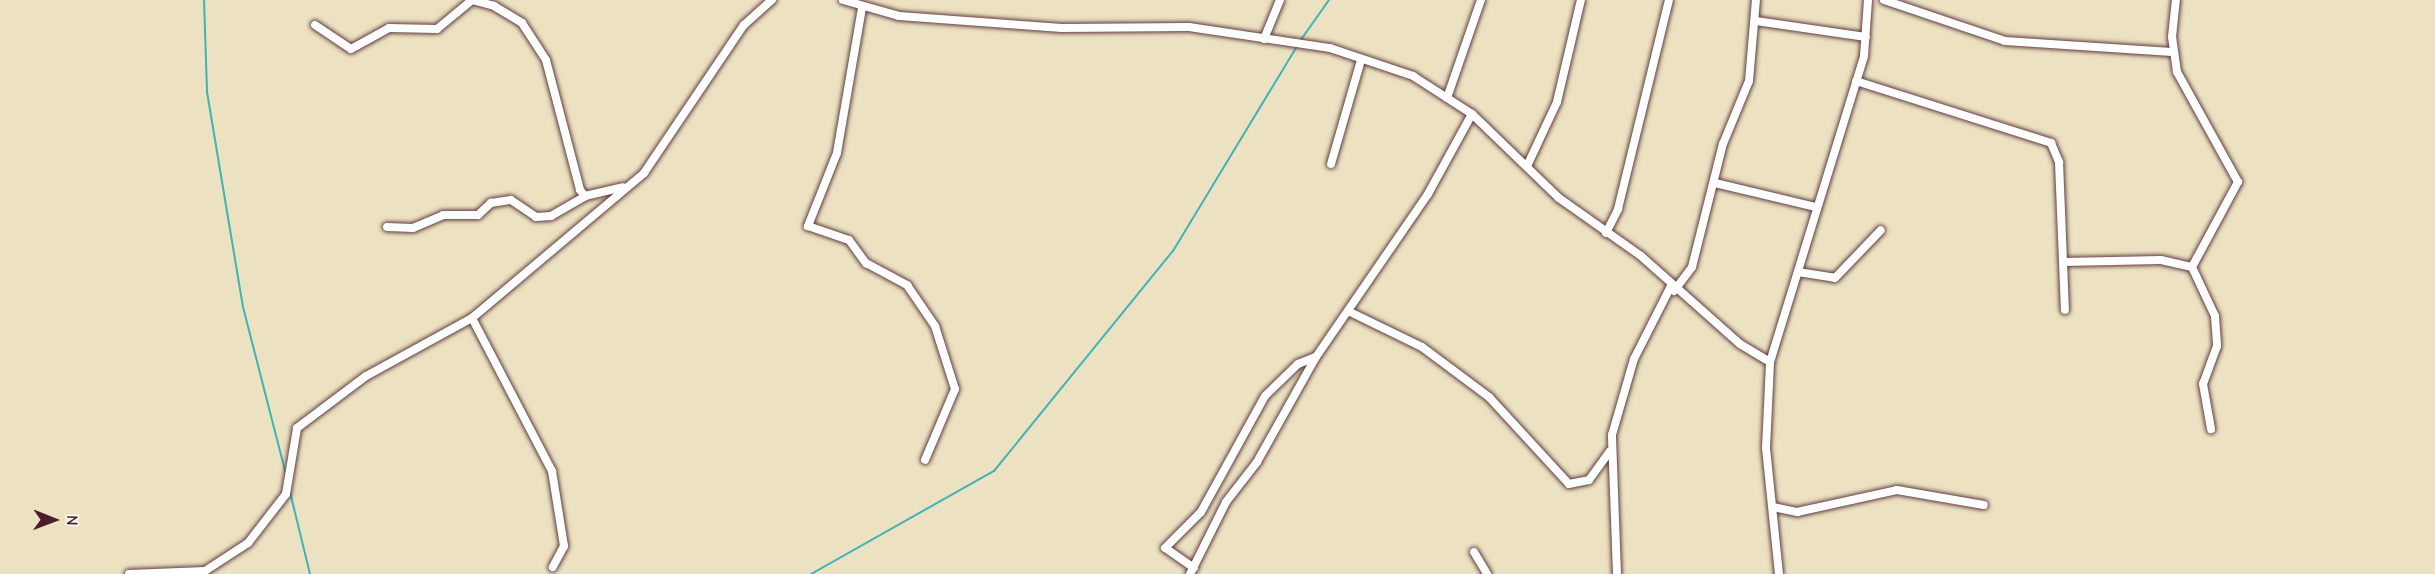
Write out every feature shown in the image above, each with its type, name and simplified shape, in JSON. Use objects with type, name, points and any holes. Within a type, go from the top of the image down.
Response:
[{"type":"street","points":[[315,25],[351,50],[389,28],[436,29],[472,0],[514,18],[533,35],[546,60],[567,148],[585,196]]},
{"type":"street","points":[[129,574],[205,571],[220,564],[270,521],[286,494],[297,428],[310,414],[472,318],[623,186],[644,173],[744,25],[772,0]]},
{"type":"street","points":[[843,0],[862,8],[1062,28],[1189,27],[1304,44],[1413,76],[1472,114],[1500,145],[1528,165],[1559,198],[1770,362]]},
{"type":"street","points":[[1264,39],[1280,0]]},
{"type":"street","points":[[1447,98],[1481,0]]},
{"type":"street","points":[[1528,165],[1557,102],[1581,0]]},
{"type":"street","points":[[1606,233],[1618,209],[1669,0]]},
{"type":"street","points":[[1617,574],[1610,451],[1634,359],[1673,288],[1692,267],[1714,183],[1749,81],[1756,21],[1756,0]]},
{"type":"street","points":[[1779,574],[1766,448],[1770,362],[1856,81],[1866,37],[1868,0]]},
{"type":"street","points":[[1884,0],[2005,41],[2172,52]]},
{"type":"street","points":[[2176,0],[2172,52],[2177,72],[2238,182],[2192,267]]},
{"type":"street","points":[[862,8],[837,153],[808,226],[849,240],[866,263],[907,285],[935,326],[956,389],[925,460]]},
{"type":"street","points":[[1756,21],[1866,37]]},
{"type":"street","points":[[1331,164],[1361,60]]},
{"type":"street","points":[[1856,81],[2050,143],[2059,162],[2065,310]]},
{"type":"street","points":[[1316,357],[1298,364],[1265,396],[1216,490],[1165,548],[1192,571],[1226,502],[1257,462],[1316,357],[1428,194],[1472,114]]},
{"type":"street","points":[[1714,183],[1816,207]]},
{"type":"street","points":[[387,227],[413,228],[442,215],[478,215],[491,203],[511,200],[536,217],[550,216],[585,196],[623,186]]},
{"type":"street","points":[[1798,272],[1835,278],[1857,261],[1881,230]]},
{"type":"street","points":[[2063,262],[2161,260],[2192,267]]},
{"type":"street","points":[[2192,267],[2216,316],[2217,346],[2203,384],[2211,429]]},
{"type":"street","points":[[1348,311],[1422,347],[1489,397],[1569,484],[1589,480],[1610,451]]},
{"type":"street","points":[[472,318],[552,471],[564,546],[553,567]]},
{"type":"street","points":[[1773,507],[1797,512],[1890,490],[1984,505]]},
{"type":"street","points":[[1474,552],[1487,574]]},
{"type":"waterway","points":[[204,0],[207,92],[243,307],[286,475]]},
{"type":"waterway","points":[[1300,41],[1329,0]]},
{"type":"waterway","points":[[811,574],[994,471],[1173,251],[1297,46]]},
{"type":"waterway","points":[[290,492],[310,574]]}]
